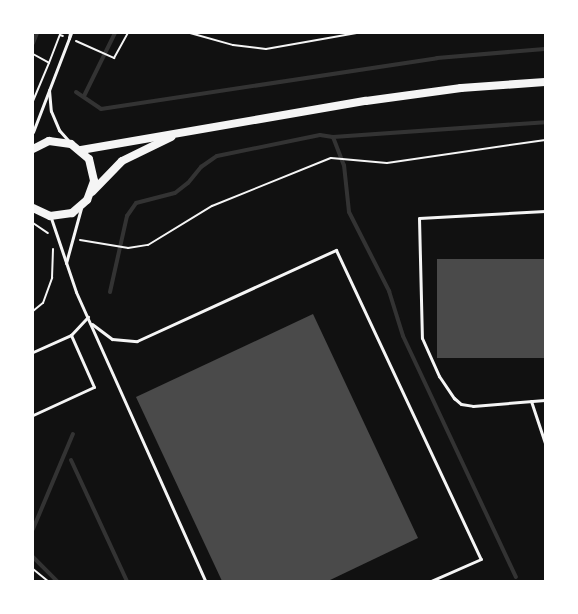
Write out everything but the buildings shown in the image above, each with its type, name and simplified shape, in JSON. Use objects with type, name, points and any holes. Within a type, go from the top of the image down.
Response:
[{"type":"street","points":[[81,150],[378,99],[461,88],[545,82]]},
{"type":"street","points":[[34,211],[50,216],[72,213],[81,207],[91,192],[122,161],[180,132]]},
{"type":"street","points":[[33,149],[49,141],[71,144],[81,150],[93,170],[91,192]]},
{"type":"lane","points":[[33,132],[70,33]]},
{"type":"lane","points":[[49,88],[51,111],[59,130],[71,144]]},
{"type":"lane","points":[[65,265],[81,207]]},
{"type":"lane","points":[[545,211],[419,218],[422,338],[439,376],[461,404],[545,400]]},
{"type":"lane","points":[[50,216],[60,241],[65,265],[205,581]]},
{"type":"lane","points":[[92,324],[112,339],[136,340],[336,250],[481,560],[431,581]]},
{"type":"lane","points":[[33,352],[70,335],[88,317]]},
{"type":"lane","points":[[33,415],[94,387],[70,335]]},
{"type":"lane","points":[[531,401],[545,443]]},
{"type":"path","points":[[93,49],[114,58],[128,33]]},
{"type":"path","points":[[190,33],[233,45],[266,49],[357,33]]},
{"type":"path","points":[[33,101],[49,63]]},
{"type":"path","points":[[113,245],[128,248],[148,245],[212,206],[331,158],[387,163],[545,140]]},
{"type":"path","points":[[33,223],[47,231],[50,238]]},
{"type":"path","points":[[33,569],[48,581]]},
{"type":"waterway","points":[[33,43],[37,33]]},
{"type":"waterway","points":[[84,96],[115,33]]},
{"type":"waterway","points":[[76,92],[101,109],[437,58],[545,49]]},
{"type":"waterway","points":[[110,292],[127,216],[136,203],[175,193],[188,183],[201,167],[217,156],[320,135],[333,137],[545,122]]},
{"type":"waterway","points":[[333,137],[344,165],[349,212],[389,291],[403,336],[516,577]]},
{"type":"waterway","points":[[33,529],[73,434]]},
{"type":"waterway","points":[[71,460],[127,581]]},
{"type":"waterway","points":[[33,557],[57,581]]}]
